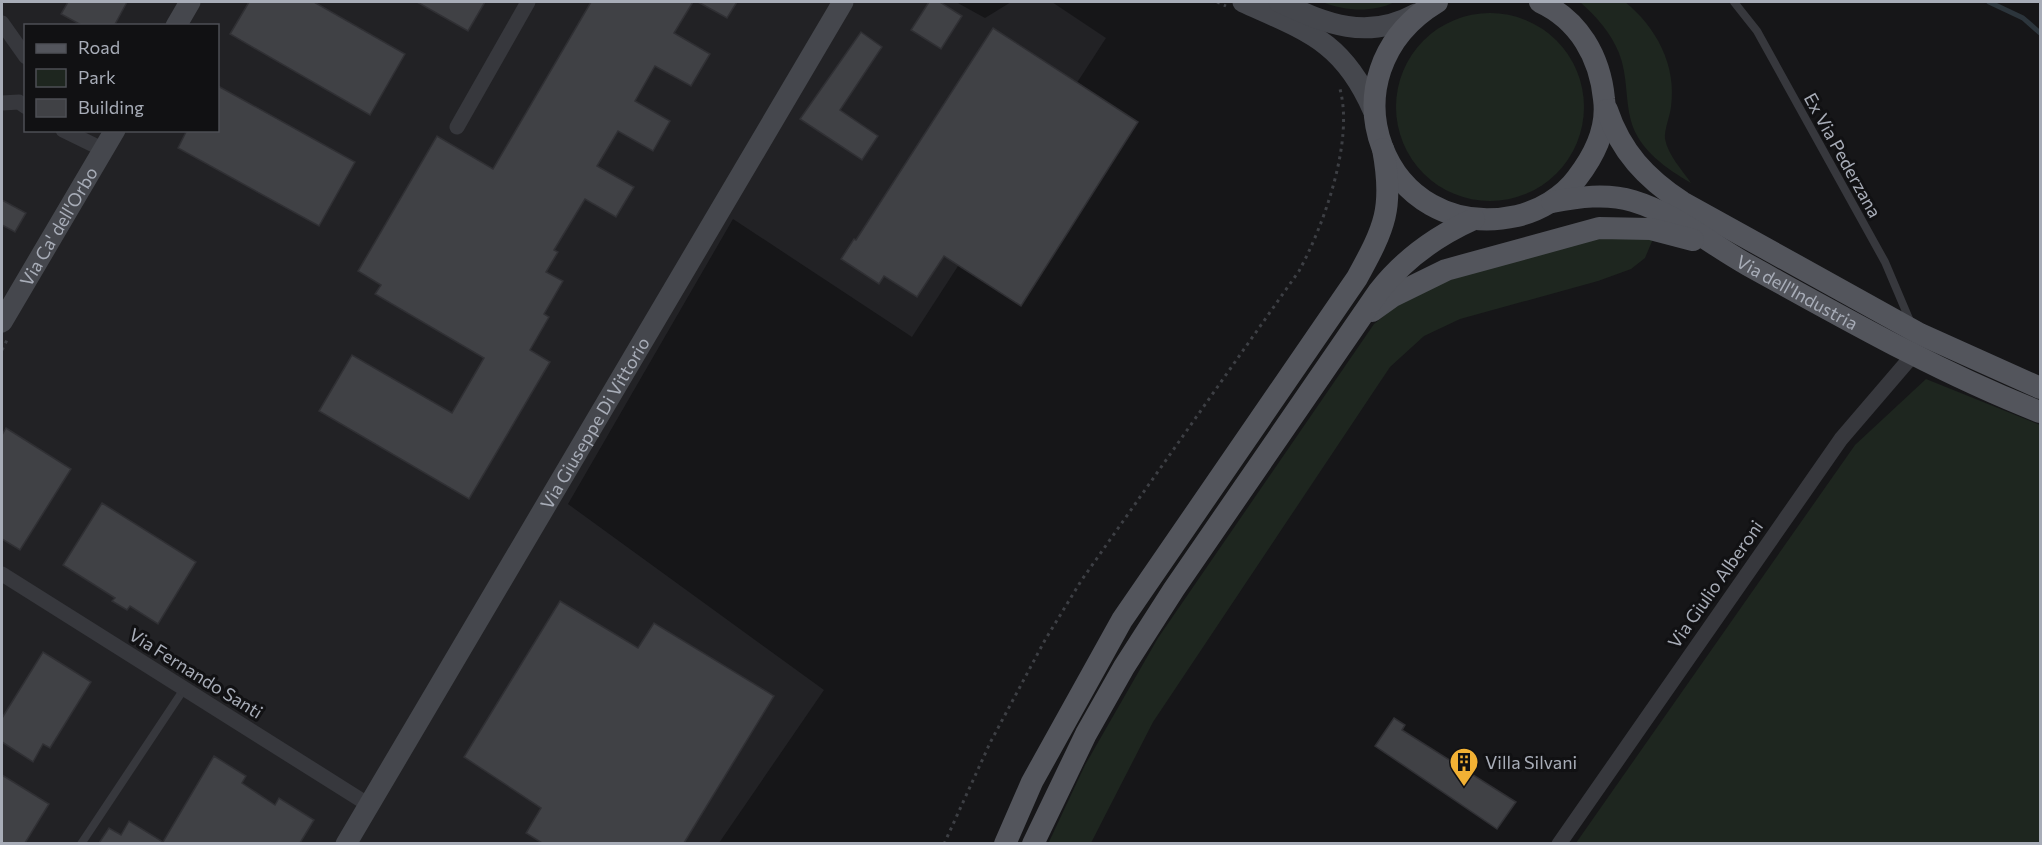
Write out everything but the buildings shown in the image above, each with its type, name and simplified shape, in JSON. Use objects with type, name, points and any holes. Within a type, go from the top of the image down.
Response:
[{"type":"main road","points":[[1005,843],[1032,782],[1122,620],[1357,278],[1377,242],[1387,211],[1389,184],[1374,110],[1375,83],[1383,57],[1398,33],[1417,14],[1437,2]]},
{"type":"main road","points":[[1383,149],[1394,170],[1410,189],[1429,203],[1451,213],[1474,219],[1501,219],[1526,214],[1550,203],[1573,185],[1590,161],[1601,135],[1605,106],[1602,77],[1592,50],[1575,27],[1553,8],[1540,2]]},
{"type":"main road","name":"Via dell'Industria","points":[[1605,106],[1614,133],[1624,150],[1658,186],[1914,331],[2040,388]]},
{"type":"main road","name":"Via dell'Industria","points":[[1550,203],[1590,197],[1632,201],[1683,224],[1717,248],[1913,355],[1969,383],[2040,412]]},
{"type":"main road","points":[[1033,843],[1086,734],[1124,668],[1174,589],[1358,321],[1393,273],[1409,257],[1454,228],[1474,219]]},
{"type":"main road","points":[[1358,321],[1393,296],[1446,270],[1599,228],[1651,229],[1675,234],[1717,248]]},
{"type":"street","points":[[177,24],[190,2]]},
{"type":"street","points":[[457,127],[528,2]]},
{"type":"street","name":"Via Giuseppe Di Vittorio","points":[[346,843],[843,2]]},
{"type":"street","points":[[1279,2],[1350,27],[1382,29],[1397,25],[1417,14]]},
{"type":"street","points":[[1235,4],[1317,37],[1341,56],[1363,87],[1374,110]]},
{"type":"street","points":[[2,23],[24,54]]},
{"type":"street","points":[[2,103],[23,99]]},
{"type":"street","points":[[67,132],[104,150]]},
{"type":"street","name":"Via Ca' dell'Orbo","points":[[2,322],[114,132]]},
{"type":"street","name":"Via Giulio Alberoni","points":[[1559,843],[1841,439],[1913,355]]},
{"type":"street","name":"Via Fernando Santi","points":[[2,574],[369,805]]},
{"type":"lane","name":"Ex Via Pederzana","points":[[1734,2],[1757,30],[1885,262],[1914,331]]},
{"type":"lane","points":[[81,843],[184,689]]},
{"type":"path","points":[[1217,2],[1235,4]]},
{"type":"path","points":[[944,843],[990,744],[1045,640],[1081,581],[1299,271],[1317,238],[1343,135],[1344,113],[1336,82]]},
{"type":"shaded area","points":[[2,2],[956,2],[985,18],[1011,2],[1052,2],[1106,38],[912,337],[733,219],[568,504],[824,690],[719,843],[2,844]]},
{"type":"green space","points":[[1322,2],[1395,2],[1377,8],[1358,10]]},
{"type":"green space","points":[[1580,2],[1625,2],[1655,35],[1671,76],[1671,107],[1665,139],[1672,157],[1691,183],[1655,158],[1640,141],[1631,121],[1624,70],[1619,53],[1602,25]]},
{"type":"green space","points":[[1490,13],[1526,20],[1550,34],[1563,47],[1577,71],[1584,107],[1577,143],[1563,167],[1550,180],[1526,194],[1490,201],[1454,194],[1430,180],[1417,167],[1403,143],[1396,107],[1403,71],[1417,47],[1430,34],[1454,20]]},
{"type":"green space","points":[[1584,237],[1653,239],[1645,258],[1631,269],[1598,281],[1460,319],[1424,336],[1390,367],[1153,722],[1091,843],[1048,844],[1085,765],[1158,638],[1374,324],[1413,292]]},
{"type":"green space","points":[[1926,379],[2040,425],[2040,843],[1576,843],[1855,445]]},
{"type":"waterway","points":[[1989,2],[2023,18],[2040,33]]},
{"type":"place","name":"Villa Silvani","points":[[1464,788]]}]
